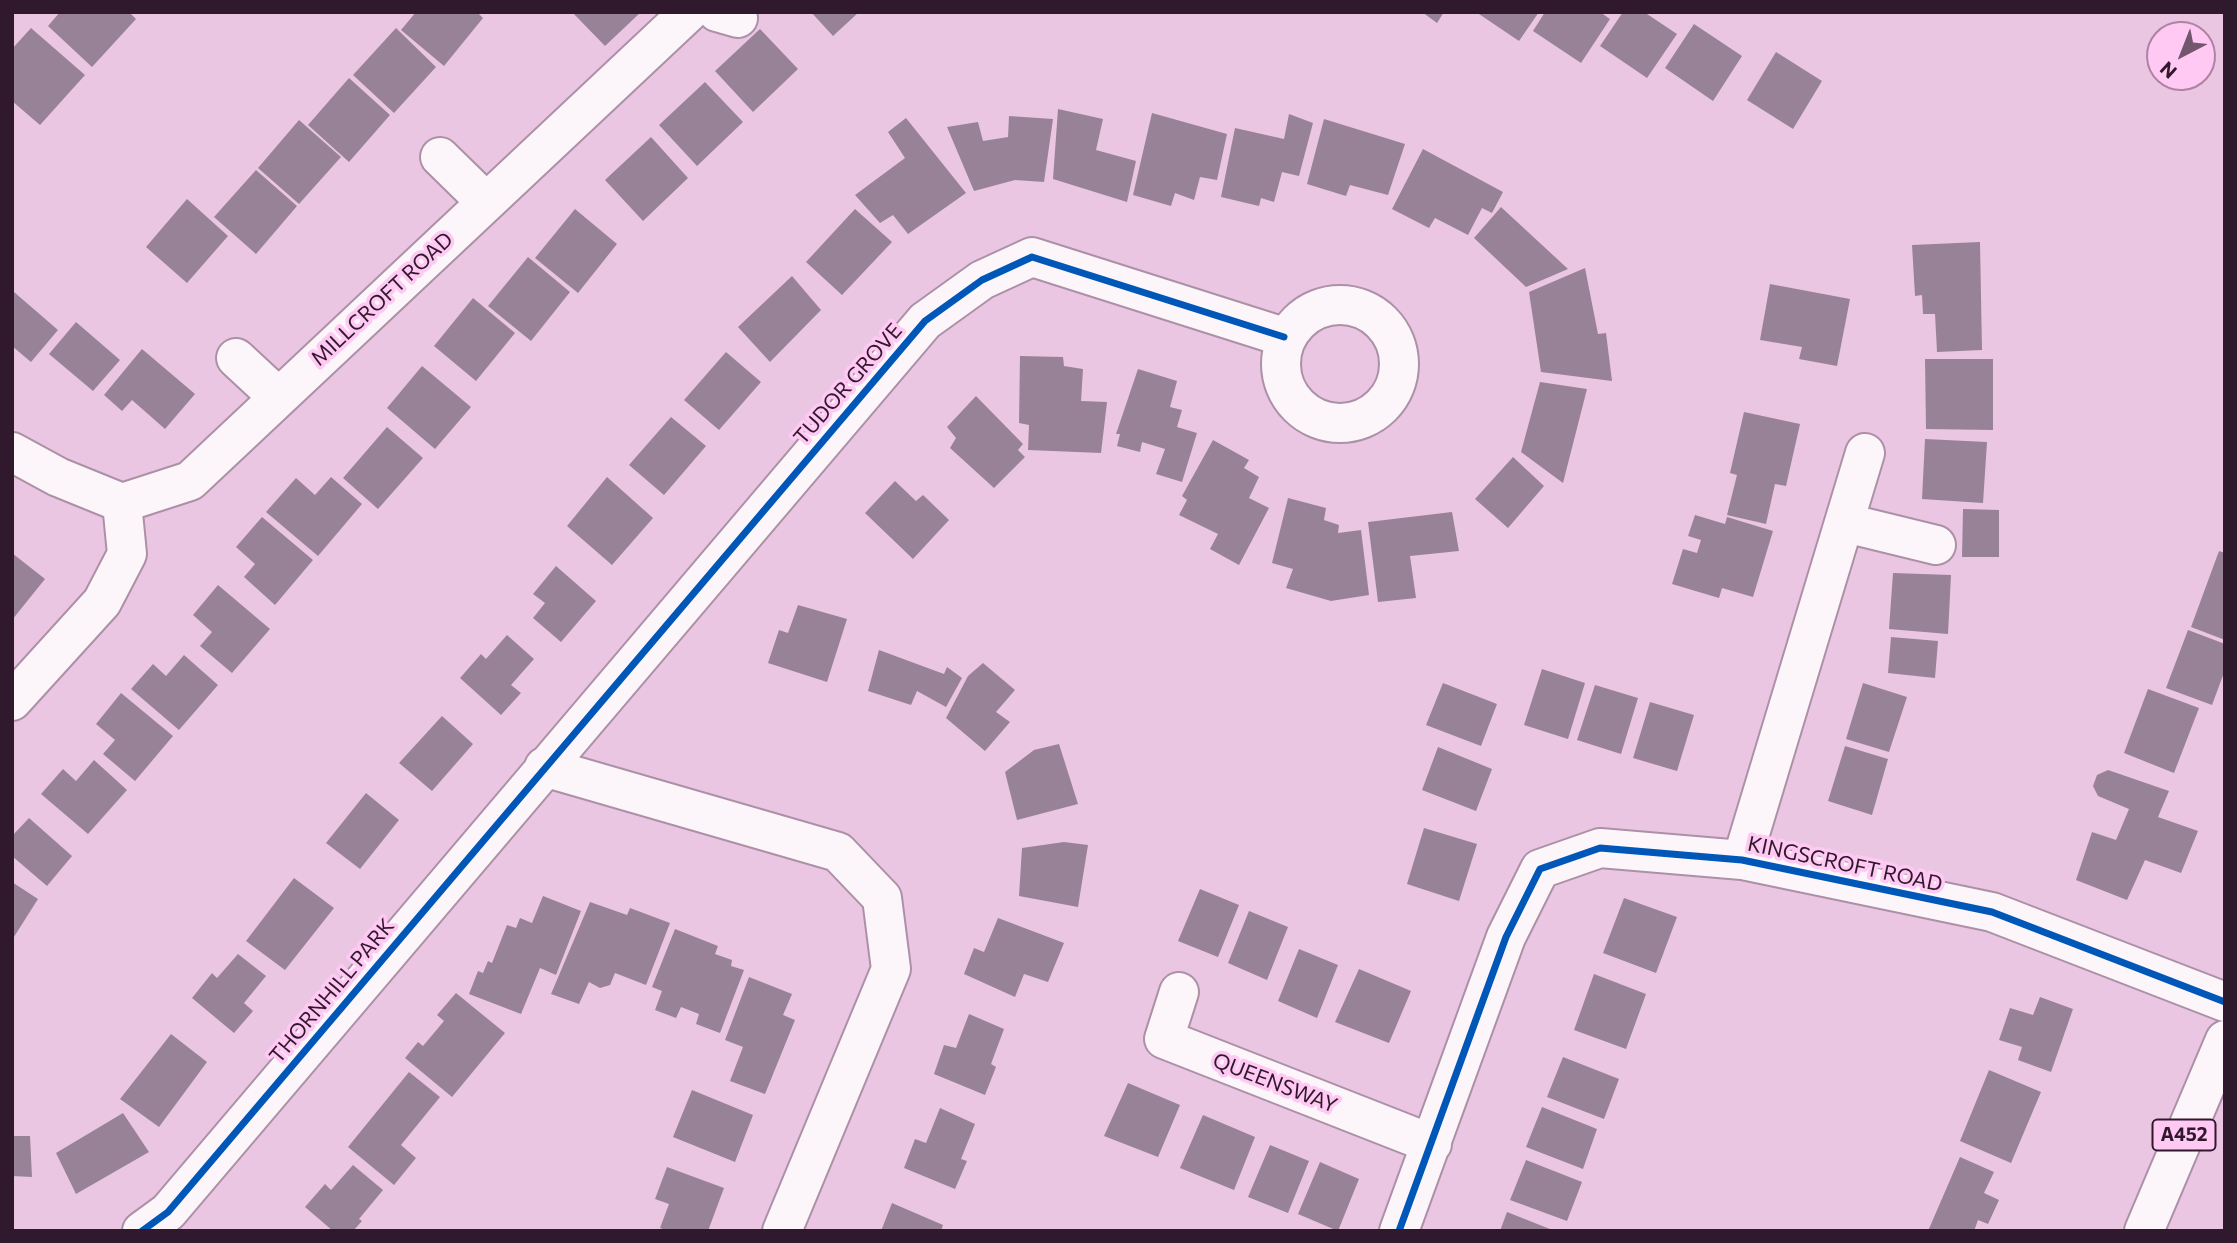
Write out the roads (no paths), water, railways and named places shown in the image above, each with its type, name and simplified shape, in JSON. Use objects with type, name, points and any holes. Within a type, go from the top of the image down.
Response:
[{"type":"main road","name":"MILLCROFT ROAD","points":[[122,503],[190,481],[689,12]]},
{"type":"main road","points":[[440,158],[486,202]]},
{"type":"main road","name":"TUDOR GROVE","points":[[544,767],[925,321],[982,280],[1032,257],[1284,337]]},
{"type":"main road","points":[[236,358],[278,397]]},
{"type":"main road","points":[[12,452],[58,477],[122,503],[127,554],[102,602],[12,701]]},
{"type":"main road","name":"KINGSCROFT ROAD","points":[[1742,860],[1865,453]]},
{"type":"main road","points":[[1846,523],[1936,545]]},
{"type":"main road","points":[[544,767],[838,852],[883,898],[891,970],[782,1231]]},
{"type":"main road","name":"THORNHILL PARK","points":[[142,1231],[168,1212],[544,767]]},
{"type":"main road","name":"KINGSCROFT ROAD","points":[[1399,1231],[1506,937],[1541,869],[1600,848],[1742,860],[1992,912],[2225,1002]]},
{"type":"main road","name":"QUEENSWAY","points":[[1179,992],[1164,1039],[1432,1144]]},
{"type":"main road","name":"A452","points":[[2144,1231],[2225,1040]]}]
